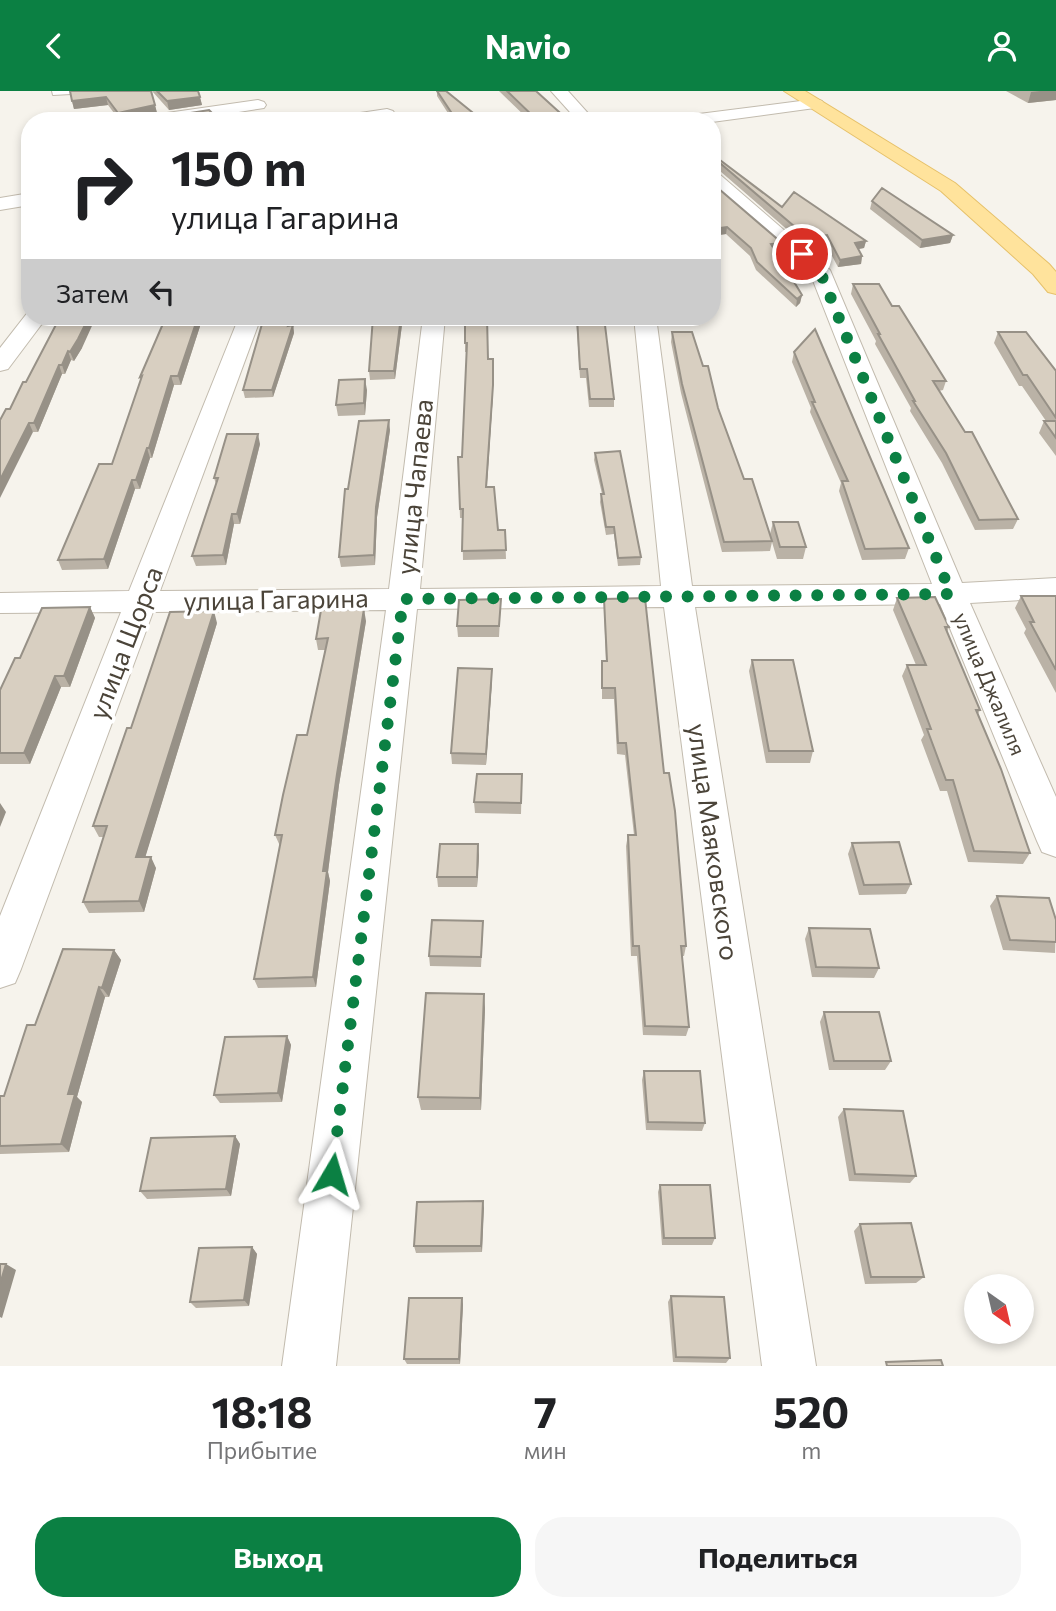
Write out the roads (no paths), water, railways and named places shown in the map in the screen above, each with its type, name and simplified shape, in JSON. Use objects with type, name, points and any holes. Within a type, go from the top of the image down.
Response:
[{"type":"main road","points":[[795,91],[948,187],[1041,269],[1056,287]]},
{"type":"street","points":[[59,92],[66,91]]},
{"type":"street","points":[[559,91],[579,112]]},
{"type":"street","points":[[204,112],[260,103]]},
{"type":"street","points":[[721,116],[816,104]]},
{"type":"street","name":"улица Джалиля","points":[[721,185],[819,269],[951,594],[1056,841]]},
{"type":"street","points":[[0,204],[21,200]]},
{"type":"street","points":[[0,364],[29,326]]},
{"type":"street","name":"улица Щорса","points":[[0,969],[247,326]]},
{"type":"street","name":"улица Чапаева","points":[[309,1366],[403,599],[433,326]]},
{"type":"street","name":"улица Маяковского","points":[[646,326],[678,597],[789,1366]]},
{"type":"street","name":"улица Гагарина","points":[[0,603],[951,594],[1056,588]]}]
